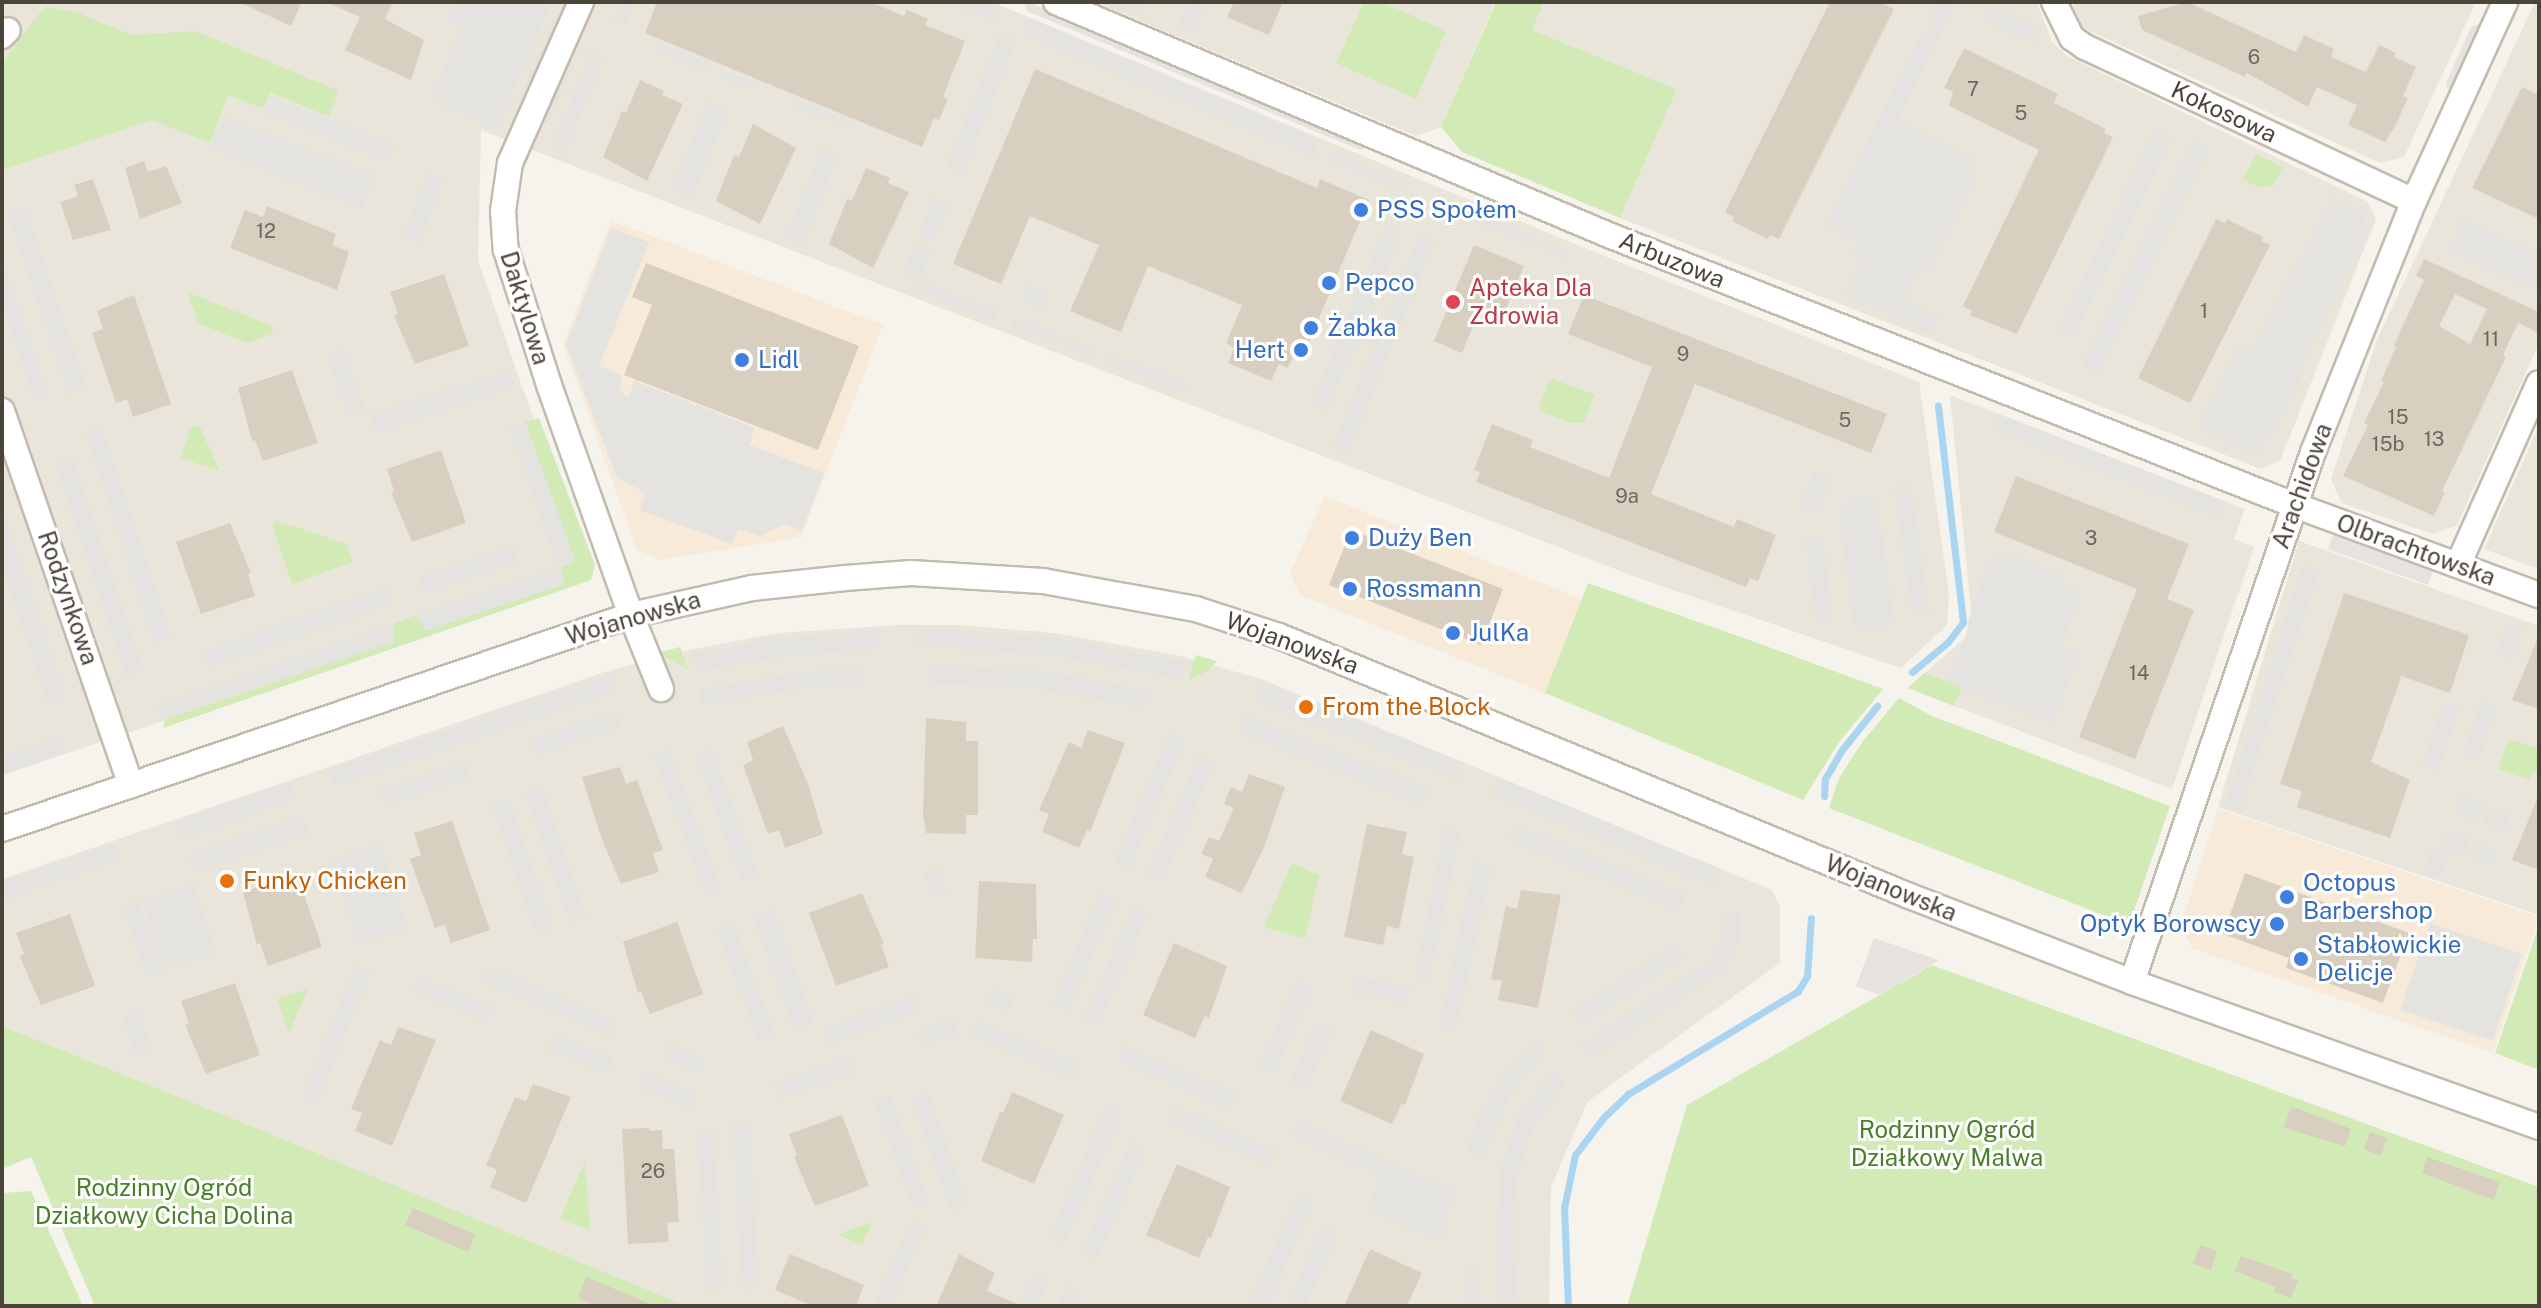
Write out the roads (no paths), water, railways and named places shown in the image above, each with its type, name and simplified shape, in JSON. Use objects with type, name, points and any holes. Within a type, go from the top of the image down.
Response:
[{"type":"street","name":"Daktylowa","points":[[581,2],[510,163],[503,211],[506,250],[524,314],[631,615],[661,689]]},
{"type":"street","name":"Arbuzowa","points":[[1056,2],[1625,242],[2294,505]]},
{"type":"street","name":"Kokosowa","points":[[2054,2],[2072,38],[2085,47],[2414,201]]},
{"type":"street","name":"Arachidowa","points":[[2132,982],[2294,505],[2351,354],[2414,201],[2505,2]]},
{"type":"street","points":[[2458,565],[2539,383]]},
{"type":"street","name":"Rodzynkowa","points":[[2,411],[131,785]]},
{"type":"street","name":"Olbrachtowska","points":[[2294,505],[2539,595]]},
{"type":"street","name":"Wojanowska","points":[[2,829],[631,615],[752,588],[911,573],[1043,581],[1196,609],[1320,651],[1851,873],[2132,982],[2539,1127]]},
{"type":"waterway","points":[[1912,672],[1948,642],[1963,622],[1938,405]]},
{"type":"waterway","points":[[1824,796],[1825,779],[1841,751],[1877,706]]},
{"type":"waterway","points":[[1568,1306],[1564,1208],[1575,1155],[1603,1118],[1628,1094],[1798,991],[1807,976],[1811,918]]},
{"type":"place","name":"PSS Społem","points":[[1361,210]]},
{"type":"place","name":"Pepco","points":[[1329,283]]},
{"type":"place","name":"Apteka Dla Zdrowia","points":[[1453,302]]},
{"type":"place","name":"Żabka","points":[[1311,328]]},
{"type":"place","name":"Hert","points":[[1301,350]]},
{"type":"place","name":"Lidl","points":[[742,360]]},
{"type":"place","name":"Duży Ben","points":[[1352,538]]},
{"type":"place","name":"Rossmann","points":[[1350,589]]},
{"type":"place","name":"JulKa","points":[[1453,633]]},
{"type":"place","name":"From the Block","points":[[1306,707]]},
{"type":"place","name":"Funky Chicken","points":[[227,881]]},
{"type":"place","name":"Octopus Barbershop","points":[[2287,897]]},
{"type":"place","name":"Optyk Borowscy","points":[[2277,924]]},
{"type":"place","name":"Stabłowickie Delicje","points":[[2301,959]]},
{"type":"park label","name":"Rodzinny Ogród Działkowy Malwa","points":[[1947,1144]]},
{"type":"park label","name":"Rodzinny Ogród Działkowy Cicha Dolina","points":[[164,1202]]}]
